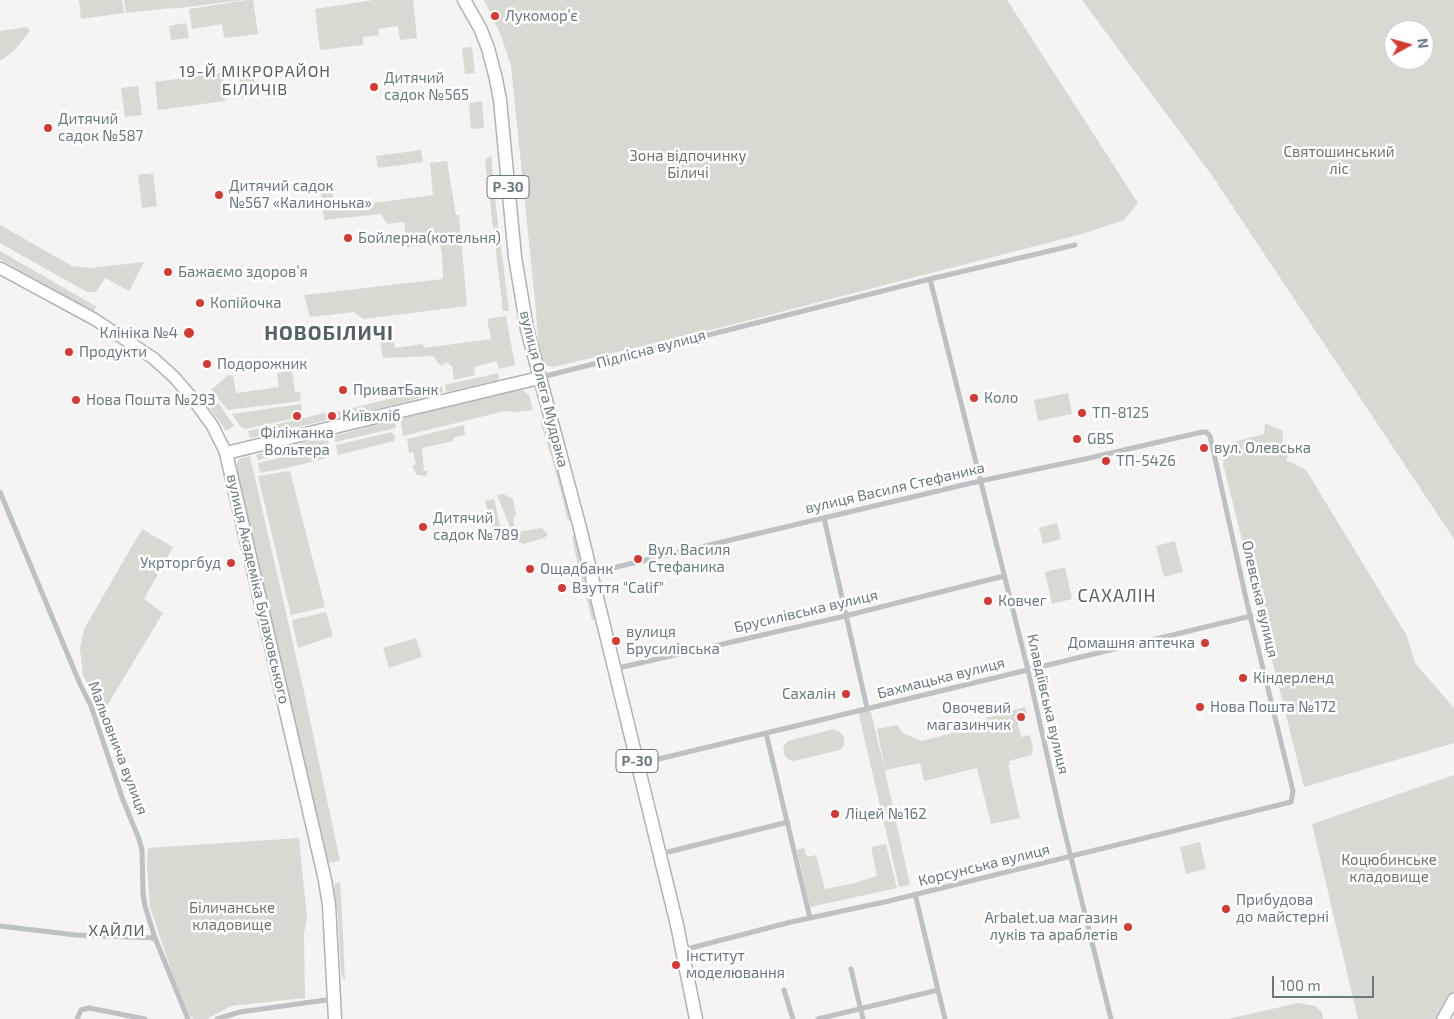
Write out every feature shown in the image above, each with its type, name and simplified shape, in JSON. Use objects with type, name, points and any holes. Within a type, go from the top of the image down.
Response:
[{"type":"main road","name":"вулиця Олега Мудрака","points":[[464,0],[480,28],[488,48],[496,79],[500,100],[514,257],[527,329],[539,378],[557,437],[591,573]]},
{"type":"main road","name":"Підлісна вулиця","points":[[226,453],[539,378]]},
{"type":"main road","name":"вулиця Академіка Булаховського","points":[[226,453],[325,880],[329,905],[334,1019]]},
{"type":"main road","name":"Р-30","points":[[591,573],[682,950],[694,1001],[696,1019]]},
{"type":"street","name":"Підлісна вулиця","points":[[539,378],[930,279],[1075,245]]},
{"type":"street","name":"вулиця Академіка Булаховського","points":[[0,268],[94,319],[154,358],[193,399],[212,425],[226,453]]},
{"type":"street","name":"Клавдіївська вулиця","points":[[930,279],[1028,670],[1070,856],[1110,1019]]},
{"type":"street","name":"вулиця Василя Стефаника","points":[[591,573],[980,481],[1206,432]]},
{"type":"street","name":"Олевська вулиця","points":[[1206,432],[1210,436],[1250,616],[1294,791],[1291,802]]},
{"type":"street","name":"Мальовнича вулиця","points":[[0,492],[80,684],[91,706],[123,800],[139,838],[142,850],[145,906],[155,938],[188,1019]]},
{"type":"street","points":[[824,518],[867,708]]},
{"type":"street","name":"Брусилівська вулиця","points":[[614,669],[845,616],[1004,576]]},
{"type":"street","name":"Бахмацька вулиця","points":[[637,764],[1250,616]]},
{"type":"street","points":[[766,733],[810,918]]},
{"type":"street","name":"Корсунська вулиця","points":[[682,950],[1291,802]]},
{"type":"street","points":[[659,854],[788,822]]},
{"type":"street","points":[[915,894],[945,1019]]},
{"type":"street","points":[[0,926],[76,935],[155,938]]},
{"type":"street","points":[[851,969],[863,1019]]},
{"type":"street","points":[[784,990],[793,1019]]},
{"type":"street","points":[[818,1019],[938,990]]},
{"type":"street","points":[[217,1019],[240,1012],[334,999]]},
{"type":"street","points":[[1443,1019],[1454,999]]},
{"type":"street","points":[[694,1001],[702,1019]]},
{"type":"street","points":[[77,1019],[79,1013],[84,1008],[145,1019]]},
{"type":"green space","points":[[79,0],[122,0],[124,13],[81,19]]},
{"type":"green space","points":[[124,0],[242,0],[172,9],[174,6],[171,8],[126,13]]},
{"type":"green space","points":[[253,0],[258,34],[224,38],[222,24],[192,29],[189,9]]},
{"type":"green space","points":[[373,0],[413,0],[417,38],[400,40],[398,26],[378,29],[379,35],[363,37],[363,45],[320,50],[315,9]]},
{"type":"green space","name":"Зона відпочинку Біличі","points":[[484,0],[1007,0],[1138,203],[1124,220],[1082,234],[707,331],[553,367],[545,365],[539,350],[511,66],[500,33]]},
{"type":"green space","name":"Святошинський ліс","points":[[1082,0],[1454,0],[1454,539],[1213,177]]},
{"type":"green space","points":[[186,23],[189,38],[171,40],[169,26]]},
{"type":"green space","points":[[27,27],[30,31],[13,52],[0,61],[0,31]]},
{"type":"green space","points":[[472,47],[475,73],[465,74],[462,48]]},
{"type":"green space","points":[[253,69],[256,96],[242,98],[239,71]]},
{"type":"green space","points":[[222,73],[225,101],[158,110],[155,82]]},
{"type":"green space","points":[[138,86],[142,115],[125,117],[121,88]]},
{"type":"green space","points":[[482,101],[484,128],[471,129],[469,103]]},
{"type":"green space","points":[[421,150],[423,162],[378,168],[376,156]]},
{"type":"green space","points":[[491,155],[509,311],[503,311],[485,160]]},
{"type":"green space","points":[[447,161],[456,215],[459,215],[467,306],[363,319],[354,312],[310,317],[304,295],[443,279],[440,243],[407,247],[404,222],[387,224],[381,214],[324,220],[320,185],[331,183],[334,204],[364,201],[366,204],[433,195],[430,163]]},
{"type":"green space","points":[[153,173],[157,206],[142,208],[138,175]]},
{"type":"green space","points":[[0,225],[72,266],[90,268],[144,262],[129,291],[105,278],[96,292],[87,292],[0,243]]},
{"type":"green space","points":[[0,251],[97,307],[93,312],[0,259]]},
{"type":"green space","points":[[506,316],[515,365],[499,369],[497,361],[474,367],[475,375],[454,380],[452,366],[446,362],[441,366],[433,356],[383,358],[378,330],[392,329],[395,348],[423,344],[424,348],[491,339],[487,319]]},
{"type":"green space","points":[[292,370],[295,392],[300,392],[301,401],[228,410],[211,390],[228,375],[233,376],[236,393],[279,387],[277,373]]},
{"type":"green space","points":[[498,373],[499,380],[446,392],[445,385]]},
{"type":"green space","points":[[442,386],[443,392],[338,419],[336,412]]},
{"type":"green space","points":[[521,389],[529,395],[533,410],[505,411],[403,436],[400,419]]},
{"type":"green space","points":[[208,393],[220,405],[234,426],[226,431],[203,398]]},
{"type":"green space","points":[[1068,393],[1072,414],[1038,421],[1034,400]]},
{"type":"green space","points":[[301,404],[302,410],[291,415],[291,419],[245,429],[240,426],[232,414]]},
{"type":"green space","points":[[325,413],[327,420],[250,438],[248,431]]},
{"type":"green space","points":[[546,419],[574,519],[568,521],[555,469],[540,421]]},
{"type":"green space","points":[[395,420],[396,428],[335,442],[333,436]]},
{"type":"green space","points":[[1265,424],[1283,431],[1282,445],[1289,454],[1286,460],[1306,470],[1407,636],[1415,663],[1454,708],[1454,743],[1304,787],[1223,464],[1226,444],[1264,434]]},
{"type":"green space","points":[[464,425],[465,435],[454,437],[453,441],[422,448],[424,471],[428,471],[426,476],[417,475],[412,466],[416,464],[413,452],[409,453],[407,439]]},
{"type":"green space","points":[[392,432],[395,437],[394,441],[338,455],[336,445]]},
{"type":"green space","points":[[327,437],[329,443],[258,460],[256,455]]},
{"type":"green space","points":[[329,446],[331,457],[260,473],[258,463]]},
{"type":"green space","points":[[250,456],[303,687],[340,861],[330,863],[326,860],[237,477],[237,463],[239,459]]},
{"type":"green space","points":[[290,471],[325,607],[291,615],[258,476]]},
{"type":"green space","points":[[503,494],[513,499],[516,515],[513,520],[516,532],[542,528],[548,534],[544,538],[523,544],[515,539],[497,495]]},
{"type":"green space","points":[[494,499],[502,534],[494,536],[485,501]]},
{"type":"green space","points":[[1057,523],[1061,539],[1043,544],[1039,528]]},
{"type":"green space","points":[[142,529],[173,547],[144,599],[163,613],[99,719],[92,694],[83,675],[80,649],[84,629]]},
{"type":"green space","points":[[578,534],[599,619],[592,620],[576,557],[572,536]]},
{"type":"green space","points":[[1175,541],[1183,572],[1164,577],[1156,546]]},
{"type":"green space","points":[[1065,567],[1072,599],[1052,604],[1045,572]]},
{"type":"green space","points":[[326,612],[333,636],[298,648],[292,620]]},
{"type":"green space","points":[[416,638],[422,657],[389,668],[383,648]]},
{"type":"green space","points":[[1025,707],[1027,713],[1016,716],[1021,737],[1030,735],[1033,749],[1031,755],[1009,761],[1010,765],[1008,765],[1020,818],[991,824],[977,768],[924,781],[920,763],[885,770],[877,729],[898,725],[905,734],[922,741],[979,726],[986,718]]},
{"type":"green space","points":[[870,708],[910,885],[899,887],[858,711]]},
{"type":"green space","points":[[834,729],[844,737],[844,745],[840,750],[794,761],[789,760],[785,756],[783,747],[788,741]]},
{"type":"green space","name":"Коцюбинське кладовище","points":[[1454,775],[1454,991],[1439,1019],[1358,1019],[1312,824]]},
{"type":"green space","name":"Біличанське кладовище","points":[[299,838],[307,918],[304,933],[305,998],[231,1006],[207,1019],[194,1019],[190,1016],[173,976],[150,907],[147,865],[148,848]]},
{"type":"green space","points":[[1200,842],[1206,869],[1186,874],[1180,847]]},
{"type":"green space","points":[[886,844],[897,888],[810,907],[797,850],[804,848],[807,857],[816,855],[825,889],[860,882],[877,876],[871,847]]},
{"type":"green space","points":[[340,882],[345,981],[341,974],[338,917],[334,889],[335,883]]},
{"type":"green space","points":[[1298,1003],[1315,1006],[1322,1012],[1323,1019],[1228,1019]]},
{"type":"place","name":"Лукомор’є","points":[[495,16]]},
{"type":"place","name":"Дитячий садок №565","points":[[374,87]]},
{"type":"place","name":"Дитячий садок №587","points":[[48,128]]},
{"type":"place","name":"Дитячий садок №567 «Калинонька»","points":[[219,195]]},
{"type":"place","name":"Бойлерна(котельня)","points":[[348,238]]},
{"type":"place","name":"Бажаємо здоровʼя","points":[[168,272]]},
{"type":"place","name":"Копійочка","points":[[200,303]]},
{"type":"place","name":"Клініка №4","points":[[189,333]]},
{"type":"place","name":"Продукти","points":[[69,352]]},
{"type":"place","name":"Подорожник","points":[[207,364]]},
{"type":"place","name":"ПриватБанк","points":[[343,390]]},
{"type":"place","name":"Коло","points":[[974,398]]},
{"type":"place","name":"Нова Пошта №293","points":[[76,400]]},
{"type":"place","name":"ТП-8125","points":[[1082,413]]},
{"type":"place","name":"Філіжанка Вольтера","points":[[297,416]]},
{"type":"place","name":"Київхліб","points":[[332,416]]},
{"type":"place","name":"GBS","points":[[1077,439]]},
{"type":"place","name":"вул. Олевська","points":[[1204,448]]},
{"type":"place","name":"ТП-5426","points":[[1106,461]]},
{"type":"place","name":"Дитячий садок №789","points":[[423,527]]},
{"type":"place","name":"Вул. Василя Стефаника","points":[[638,559]]},
{"type":"place","name":"Укрторгбуд","points":[[231,563]]},
{"type":"place","name":"Ощадбанк","points":[[530,569]]},
{"type":"place","name":"Взуття \"Calif\"","points":[[562,588]]},
{"type":"place","name":"Ковчег","points":[[988,601]]},
{"type":"place","name":"вулиця Брусилівська","points":[[616,641]]},
{"type":"place","name":"Домашня аптечка","points":[[1205,643]]},
{"type":"place","name":"Кіндерленд","points":[[1243,678]]},
{"type":"place","name":"Сахалін","points":[[846,694]]},
{"type":"place","name":"Нова Пошта №172","points":[[1200,707]]},
{"type":"place","name":"Овочевий магазинчик","points":[[1021,717]]},
{"type":"place","name":"Ліцей №162","points":[[835,814]]},
{"type":"place","name":"Прибудова до майстерні","points":[[1226,909]]},
{"type":"place","name":"Arbalet.ua магазин луків та араблетів","points":[[1128,927]]},
{"type":"place","name":"Інститут моделювання","points":[[676,965]]},
{"type":"district","name":"19-Й МІКРОРАЙОН БІЛИЧІВ","points":[[255,81]]},
{"type":"district","name":"НОВОБІЛИЧІ","points":[[329,333]]},
{"type":"district","name":"САХАЛІН","points":[[1117,596]]},
{"type":"district","name":"ХАЙЛИ","points":[[117,931]]}]
